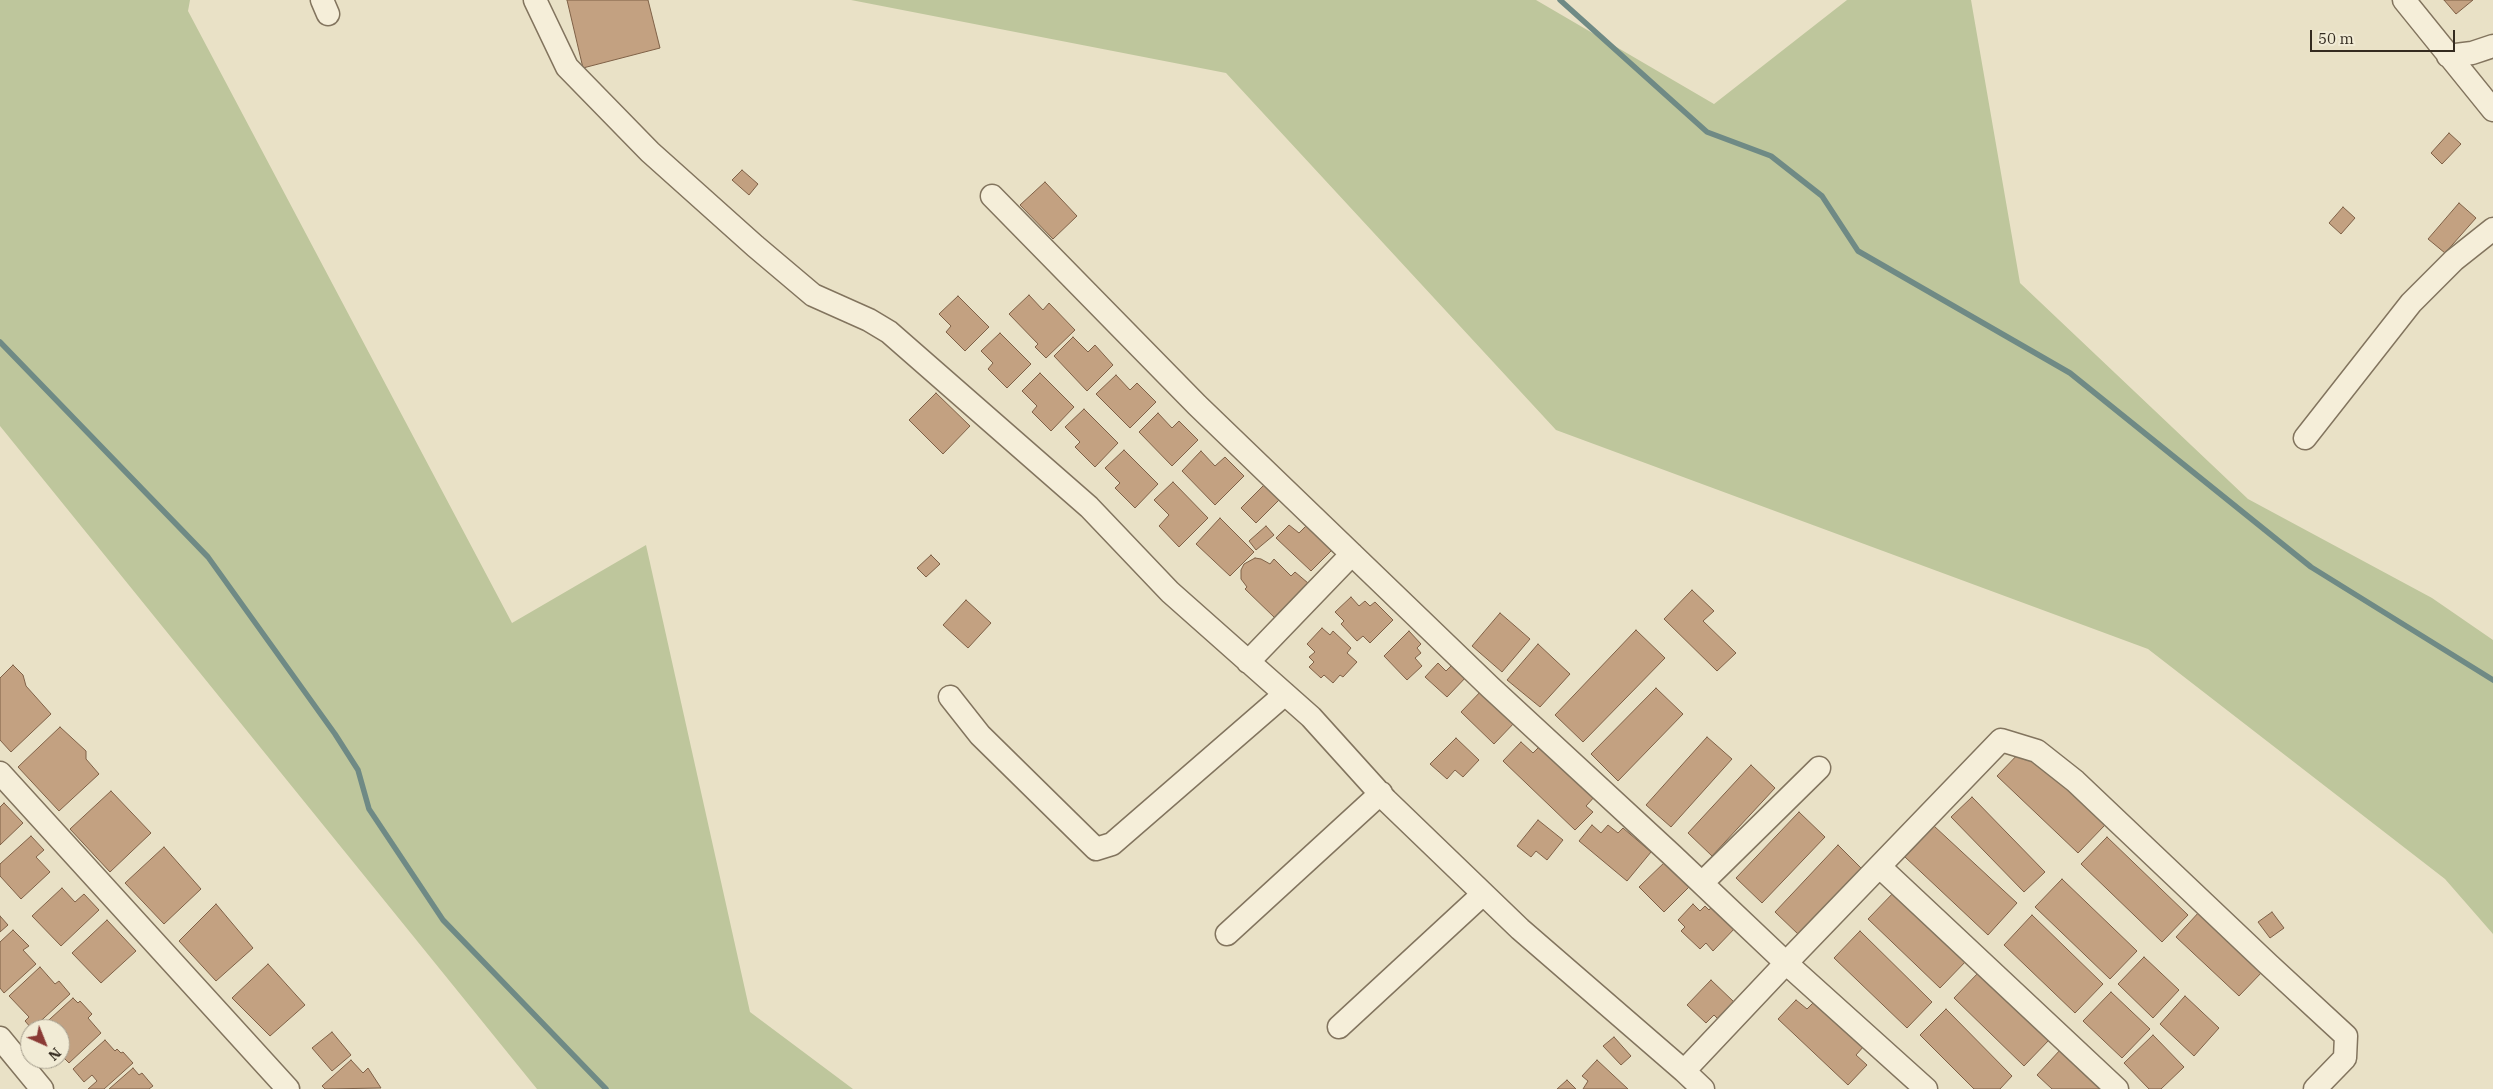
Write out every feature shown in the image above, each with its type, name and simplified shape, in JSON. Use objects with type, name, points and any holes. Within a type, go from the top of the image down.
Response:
[{"type":"street","points":[[535,0],[567,67],[650,152],[813,295],[869,320],[889,332],[1089,506],[1170,592],[1311,717],[1380,793],[1483,894],[1520,929],[1684,1070],[1703,1089]]},
{"type":"street","points":[[2404,0],[2493,110]]},
{"type":"street","points":[[2448,56],[2472,53],[2493,46]]},
{"type":"street","points":[[992,196],[1198,405],[1490,687],[1786,963],[1926,1089]]},
{"type":"street","points":[[2305,438],[2411,303],[2454,260],[2493,229]]},
{"type":"street","points":[[1248,662],[1352,554]]},
{"type":"street","points":[[950,697],[980,735],[1096,849],[1112,844],[1285,694]]},
{"type":"street","points":[[1684,1070],[2001,740],[2037,751],[2075,781],[2346,1036],[2345,1058],[2315,1089]]},
{"type":"street","points":[[1702,883],[1819,768]]},
{"type":"street","points":[[0,773],[288,1089]]},
{"type":"street","points":[[1227,934],[1380,793]]},
{"type":"street","points":[[1880,867],[2117,1089]]},
{"type":"street","points":[[1339,1027],[1483,894]]},
{"type":"street","points":[[0,1038],[42,1089]]},
{"type":"green space","points":[[0,0],[190,0],[188,11],[512,623],[646,545],[750,1012],[853,1089],[537,1089],[0,426]]},
{"type":"green space","points":[[851,0],[1536,0],[1714,104],[1847,0],[1971,0],[2020,283],[2248,499],[2432,598],[2493,640],[2493,934],[2445,879],[2148,649],[1556,430],[1226,73]]},
{"type":"building","points":[[567,0],[648,0],[660,48],[583,68]]},
{"type":"building","points":[[2444,0],[2473,0],[2456,14]]},
{"type":"building","points":[[2449,133],[2461,144],[2442,164],[2431,153]]},
{"type":"building","points":[[742,170],[758,184],[749,195],[732,180]]},
{"type":"building","points":[[1045,182],[1077,216],[1053,239],[1020,205]]},
{"type":"building","points":[[2459,203],[2476,218],[2445,253],[2428,239]]},
{"type":"building","points":[[2343,207],[2355,218],[2341,234],[2329,223]]},
{"type":"building","points":[[1029,295],[1043,310],[1049,303],[1075,330],[1046,358],[1035,347],[1038,344],[1009,314]]},
{"type":"building","points":[[958,296],[989,327],[965,351],[946,332],[951,326],[939,314]]},
{"type":"building","points":[[1000,333],[1031,364],[1007,388],[988,369],[993,363],[981,351]]},
{"type":"building","points":[[1073,337],[1088,352],[1095,345],[1113,365],[1087,391],[1054,356]]},
{"type":"building","points":[[1040,373],[1074,407],[1051,431],[1032,412],[1037,406],[1022,391]]},
{"type":"building","points":[[1116,375],[1130,390],[1137,383],[1156,402],[1130,428],[1096,394]]},
{"type":"building","points":[[936,393],[970,426],[943,454],[909,420]]},
{"type":"building","points":[[1084,409],[1118,443],[1095,467],[1075,447],[1080,442],[1065,427]]},
{"type":"building","points":[[1158,413],[1172,428],[1179,421],[1198,440],[1172,466],[1139,432]]},
{"type":"building","points":[[1124,450],[1158,484],[1135,508],[1115,488],[1120,483],[1105,468]]},
{"type":"building","points":[[1201,451],[1215,466],[1225,457],[1244,476],[1215,505],[1182,471]]},
{"type":"building","points":[[1173,482],[1208,518],[1179,547],[1159,526],[1169,515],[1154,500]]},
{"type":"building","points":[[1267,482],[1282,497],[1256,523],[1241,508]]},
{"type":"building","points":[[1220,518],[1254,552],[1230,576],[1196,544]]},
{"type":"building","points":[[1309,523],[1334,548],[1311,571],[1276,538],[1289,525],[1299,533]]},
{"type":"building","points":[[1266,526],[1274,535],[1256,550],[1249,541]]},
{"type":"building","points":[[931,555],[940,564],[926,577],[917,568]]},
{"type":"building","points":[[1255,558],[1270,564],[1274,559],[1291,576],[1295,572],[1308,583],[1275,618],[1245,589],[1247,587],[1241,579],[1241,570],[1244,564]]},
{"type":"building","points":[[1692,590],[1714,611],[1703,621],[1736,653],[1717,671],[1664,619]]},
{"type":"building","points":[[1351,597],[1359,606],[1365,601],[1370,606],[1375,602],[1393,620],[1370,643],[1363,636],[1357,641],[1341,624],[1344,621],[1335,612]]},
{"type":"building","points":[[966,600],[991,623],[968,648],[943,625]]},
{"type":"building","points":[[1500,613],[1530,639],[1502,672],[1472,646]]},
{"type":"building","points":[[1322,628],[1330,635],[1333,631],[1351,648],[1347,653],[1357,662],[1343,677],[1340,675],[1333,683],[1324,675],[1321,678],[1309,667],[1314,662],[1309,657],[1315,652],[1307,644]]},
{"type":"building","points":[[1636,630],[1665,658],[1583,742],[1555,715]]},
{"type":"building","points":[[1409,631],[1421,644],[1417,648],[1421,653],[1415,658],[1422,666],[1407,680],[1384,656]]},
{"type":"building","points":[[1538,644],[1570,674],[1540,707],[1507,680]]},
{"type":"building","points":[[1456,661],[1469,674],[1447,697],[1425,677],[1438,663],[1446,671]]},
{"type":"building","points":[[13,665],[23,675],[26,686],[51,714],[11,752],[0,740],[0,678]]},
{"type":"building","points":[[1484,688],[1517,720],[1494,744],[1461,712]]},
{"type":"building","points":[[1656,688],[1683,714],[1618,781],[1591,754]]},
{"type":"building","points":[[60,727],[86,751],[86,759],[99,774],[59,811],[18,767]]},
{"type":"building","points":[[1707,737],[1732,759],[1671,827],[1646,805]]},
{"type":"building","points":[[1456,738],[1479,760],[1463,777],[1455,770],[1447,779],[1430,764]]},
{"type":"building","points":[[1521,742],[1533,753],[1543,743],[1597,794],[1586,806],[1593,812],[1575,830],[1503,761]]},
{"type":"building","points":[[2024,748],[2105,825],[2078,853],[1997,776]]},
{"type":"building","points":[[1751,765],[1775,788],[1712,856],[1688,833]]},
{"type":"building","points":[[111,791],[151,833],[110,872],[70,829]]},
{"type":"building","points":[[1972,797],[2045,872],[2024,892],[1951,817]]},
{"type":"building","points":[[4,803],[23,823],[0,845],[0,807]]},
{"type":"building","points":[[1799,812],[1825,837],[1762,903],[1736,878]]},
{"type":"building","points":[[1538,820],[1563,840],[1547,860],[1536,851],[1531,857],[1517,846]]},
{"type":"building","points":[[1592,825],[1601,833],[1608,825],[1618,833],[1623,828],[1651,852],[1627,881],[1579,841]]},
{"type":"building","points":[[1934,826],[2017,903],[1988,935],[1905,857]]},
{"type":"building","points":[[31,836],[44,850],[36,857],[50,872],[21,899],[0,876],[0,864]]},
{"type":"building","points":[[2107,837],[2188,915],[2162,942],[2081,864]]},
{"type":"building","points":[[1838,845],[1862,869],[1799,935],[1775,912]]},
{"type":"building","points":[[164,847],[201,889],[164,924],[125,883]]},
{"type":"building","points":[[1667,860],[1691,885],[1664,912],[1639,887]]},
{"type":"building","points":[[2062,879],[2137,951],[2110,979],[2035,907]]},
{"type":"building","points":[[62,888],[75,902],[84,894],[99,910],[61,946],[32,916]]},
{"type":"building","points":[[1897,889],[1969,958],[1940,988],[1868,919]]},
{"type":"building","points":[[216,904],[253,948],[216,981],[179,941]]},
{"type":"building","points":[[1693,904],[1700,911],[1705,906],[1709,910],[1714,904],[1737,926],[1713,951],[1706,943],[1700,949],[1681,931],[1685,927],[1678,920]]},
{"type":"building","points":[[2200,911],[2263,971],[2239,996],[2176,937]]},
{"type":"building","points":[[2272,912],[2284,928],[2270,938],[2258,922]]},
{"type":"building","points":[[2032,915],[2103,984],[2075,1013],[2004,945]]},
{"type":"building","points":[[0,916],[8,925],[0,932]]},
{"type":"building","points":[[107,920],[136,951],[101,983],[72,953]]},
{"type":"building","points":[[13,930],[29,946],[23,950],[36,964],[4,993],[0,988],[0,942]]},
{"type":"building","points":[[1860,931],[1932,1002],[1907,1028],[1834,958]]},
{"type":"building","points":[[2144,957],[2179,990],[2153,1018],[2118,984]]},
{"type":"building","points":[[268,964],[305,1005],[270,1036],[232,998]]},
{"type":"building","points":[[40,967],[55,984],[59,981],[70,994],[43,1019],[27,1019],[29,1017],[9,996]]},
{"type":"building","points":[[1980,971],[2050,1039],[2024,1066],[1954,998]]},
{"type":"building","points":[[1711,980],[1734,1002],[1718,1019],[1714,1015],[1706,1023],[1687,1005]]},
{"type":"building","points":[[2111,992],[2150,1029],[2122,1058],[2083,1021]]},
{"type":"building","points":[[2185,996],[2219,1028],[2194,1056],[2160,1024]]},
{"type":"building","points":[[73,998],[78,1003],[80,1001],[92,1014],[88,1018],[101,1033],[70,1062],[70,1019],[50,1019]]},
{"type":"building","points":[[1796,1000],[1807,1009],[1816,1000],[1864,1046],[1856,1055],[1867,1065],[1848,1085],[1778,1019]]},
{"type":"building","points":[[1946,1009],[2012,1076],[2000,1089],[1974,1089],[1920,1035]]},
{"type":"building","points":[[332,1032],[351,1055],[332,1071],[312,1048]]},
{"type":"building","points":[[2153,1035],[2184,1067],[2161,1089],[2149,1089],[2124,1063]]},
{"type":"building","points":[[1614,1037],[1631,1056],[1621,1065],[1603,1046]]},
{"type":"building","points":[[105,1040],[115,1051],[117,1049],[121,1053],[123,1052],[133,1063],[104,1089],[88,1089],[97,1081],[92,1075],[84,1082],[73,1069]]},
{"type":"building","points":[[2061,1049],[2101,1086],[2098,1089],[2052,1089],[2037,1075]]},
{"type":"building","points":[[351,1060],[363,1073],[368,1068],[381,1088],[325,1089],[322,1086]]},
{"type":"building","points":[[1597,1060],[1628,1089],[1583,1089],[1588,1081],[1582,1076]]},
{"type":"building","points":[[133,1068],[139,1075],[142,1073],[153,1086],[149,1089],[109,1089]]},
{"type":"building","points":[[1567,1080],[1576,1089],[1557,1089]]},
{"type":"waterway","points":[[1560,0],[1707,132],[1771,156],[1822,196],[1858,251],[2070,373],[2311,567],[2493,680]]},
{"type":"waterway","points":[[0,342],[208,557],[335,734],[358,770],[369,809],[443,920],[606,1089]]}]
